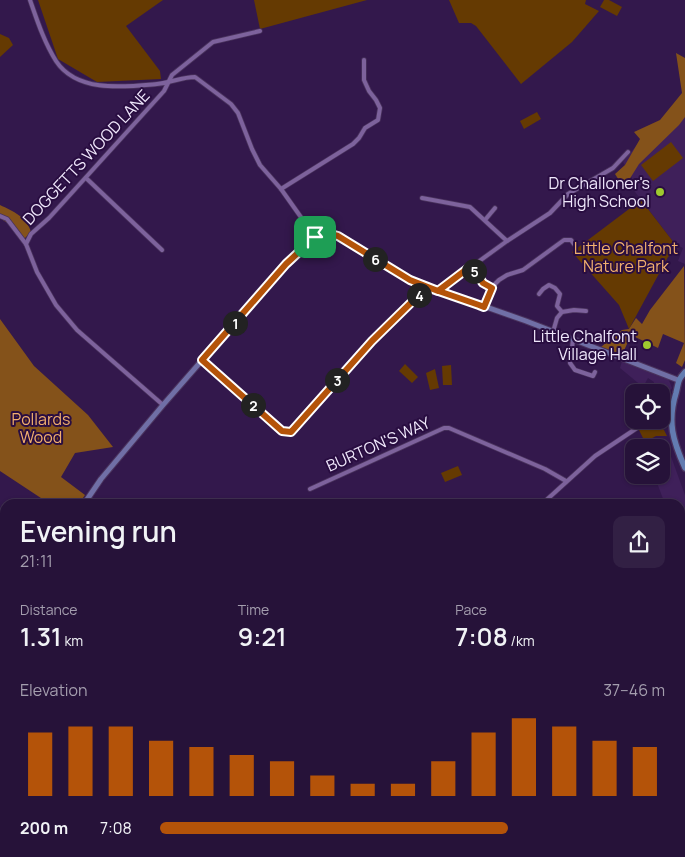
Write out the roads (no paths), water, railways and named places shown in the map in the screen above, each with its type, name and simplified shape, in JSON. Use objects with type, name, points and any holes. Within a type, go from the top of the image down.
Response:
[{"type":"main road","points":[[88,499],[163,405],[286,264],[315,237],[327,233],[338,236],[410,280],[526,321],[678,380]]},
{"type":"main road","points":[[685,372],[678,380],[671,415],[673,436],[683,458],[685,468]]},
{"type":"street","points":[[30,0],[42,34],[57,62],[74,76],[95,84],[108,86],[169,82],[195,77],[231,104],[238,113],[260,165],[281,189],[315,237]]},
{"type":"street","name":"DOGGETTS WOOD LANE","points":[[163,405],[77,330],[56,305],[37,272],[26,244],[31,234],[49,218],[164,91],[172,75],[213,42],[260,31]]},
{"type":"street","points":[[281,189],[353,144],[365,128],[378,120],[380,108],[368,91],[364,80],[364,60]]},
{"type":"street","points":[[438,291],[471,266],[550,213],[568,194],[613,168],[628,152]]},
{"type":"street","points":[[86,178],[162,250]]},
{"type":"street","points":[[422,198],[470,207],[507,241]]},
{"type":"street","points":[[485,220],[495,208]]},
{"type":"street","points":[[0,216],[7,219],[26,244]]},
{"type":"street","points":[[484,307],[492,288],[499,280],[507,275],[523,270],[564,240],[571,240],[574,244]]},
{"type":"street","points":[[471,266],[483,283],[492,288]]},
{"type":"street","points":[[539,294],[549,285],[555,288],[560,294],[557,306],[562,312]]},
{"type":"street","points":[[202,360],[282,431],[291,432],[372,341],[427,287]]},
{"type":"street","points":[[553,332],[562,312],[586,311]]},
{"type":"street","points":[[573,340],[570,364],[575,370],[594,376]]},
{"type":"street","name":"BURTON'S WAY","points":[[310,489],[444,428],[449,428],[544,469],[566,481]]},
{"type":"street","points":[[547,499],[595,456],[636,429]]},
{"type":"place","name":"Dr Challoner's High School","points":[[660,192]]},
{"type":"place","name":"Little Chalfont Village Hall","points":[[647,345]]},
{"type":"park label","name":"Little Chalfont Nature Park","points":[[626,257]]},
{"type":"park label","name":"Pollards Wood","points":[[41,428]]}]
